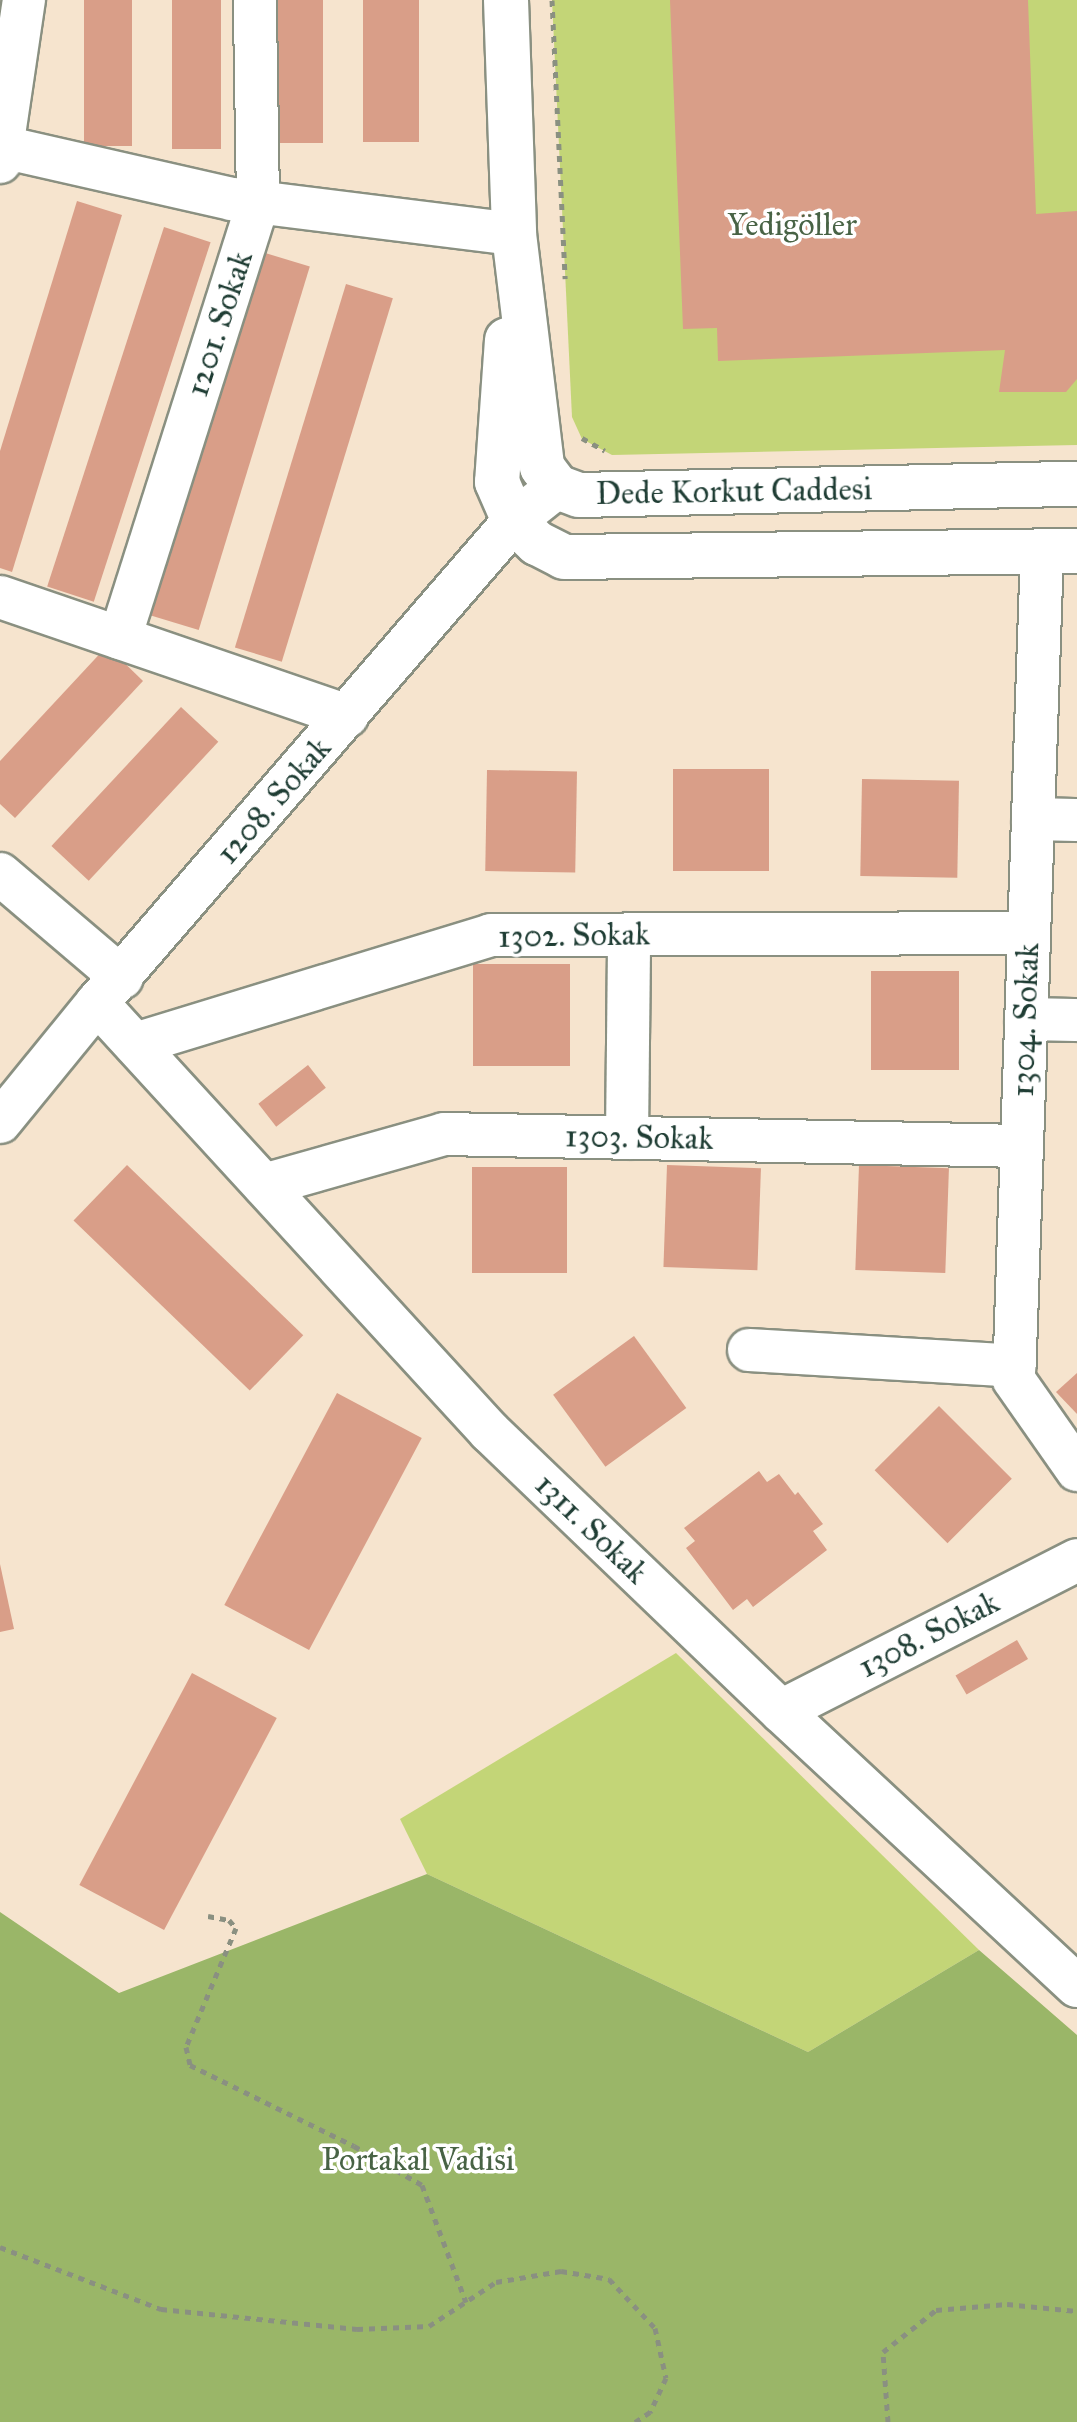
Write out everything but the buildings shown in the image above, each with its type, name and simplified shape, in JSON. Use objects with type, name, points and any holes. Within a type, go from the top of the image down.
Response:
[{"type":"main road","points":[[506,0],[514,234],[497,482],[514,521]]},
{"type":"main road","name":"Dede Korkut Caddesi","points":[[514,234],[542,467],[557,487],[579,495],[1077,484]]},
{"type":"main road","name":"Dede Korkut Caddesi","points":[[514,521],[537,543],[564,557],[1060,551]]},
{"type":"street","points":[[24,0],[1,154],[258,202],[514,234]]},
{"type":"street","name":"1201. Sokak","points":[[120,638],[258,202],[255,0]]},
{"type":"street","name":"1208. Sokak","points":[[0,1122],[514,521],[557,487]]},
{"type":"street","name":"1304. Sokak","points":[[1060,551],[1033,819],[1014,1380],[1077,1470]]},
{"type":"street","points":[[0,597],[347,716]]},
{"type":"street","points":[[1033,819],[1077,820]]},
{"type":"street","name":"1311. Sokak","points":[[0,874],[110,990],[135,1044],[490,1432],[781,1711],[1077,1986]]},
{"type":"street","name":"1302. Sokak","points":[[135,1044],[491,935],[1029,933]]},
{"type":"street","points":[[627,1138],[629,934]]},
{"type":"street","points":[[1026,1019],[1077,1020]]},
{"type":"street","name":"1303. Sokak","points":[[264,1185],[444,1134],[1022,1146]]},
{"type":"street","points":[[749,1350],[1015,1366]]},
{"type":"street","name":"1308. Sokak","points":[[781,1711],[1077,1560]]},
{"type":"path","points":[[552,0],[566,294]]},
{"type":"path","points":[[577,428],[582,439],[612,455]]},
{"type":"path","points":[[208,1916],[229,1920],[236,1928],[186,2047],[190,2065],[354,2146],[422,2185],[466,2302]]},
{"type":"path","points":[[0,2247],[161,2309],[357,2329],[429,2326],[496,2282],[561,2271],[609,2279],[655,2328],[666,2378],[650,2412],[635,2422]]},
{"type":"path","points":[[888,2422],[883,2352],[936,2310],[1007,2304],[1077,2311]]},
{"type":"green space","name":"Yedigöller","points":[[552,0],[1077,0],[1077,445],[612,455],[582,439],[572,417]]},
{"type":"green space","points":[[676,1653],[979,1950],[808,2052],[427,1874],[400,1819]]},
{"type":"green space","name":"Portakal Vadisi","points":[[427,1874],[808,2052],[979,1950],[1077,2035],[1077,2422],[0,2422],[0,1912],[119,1993]]}]
